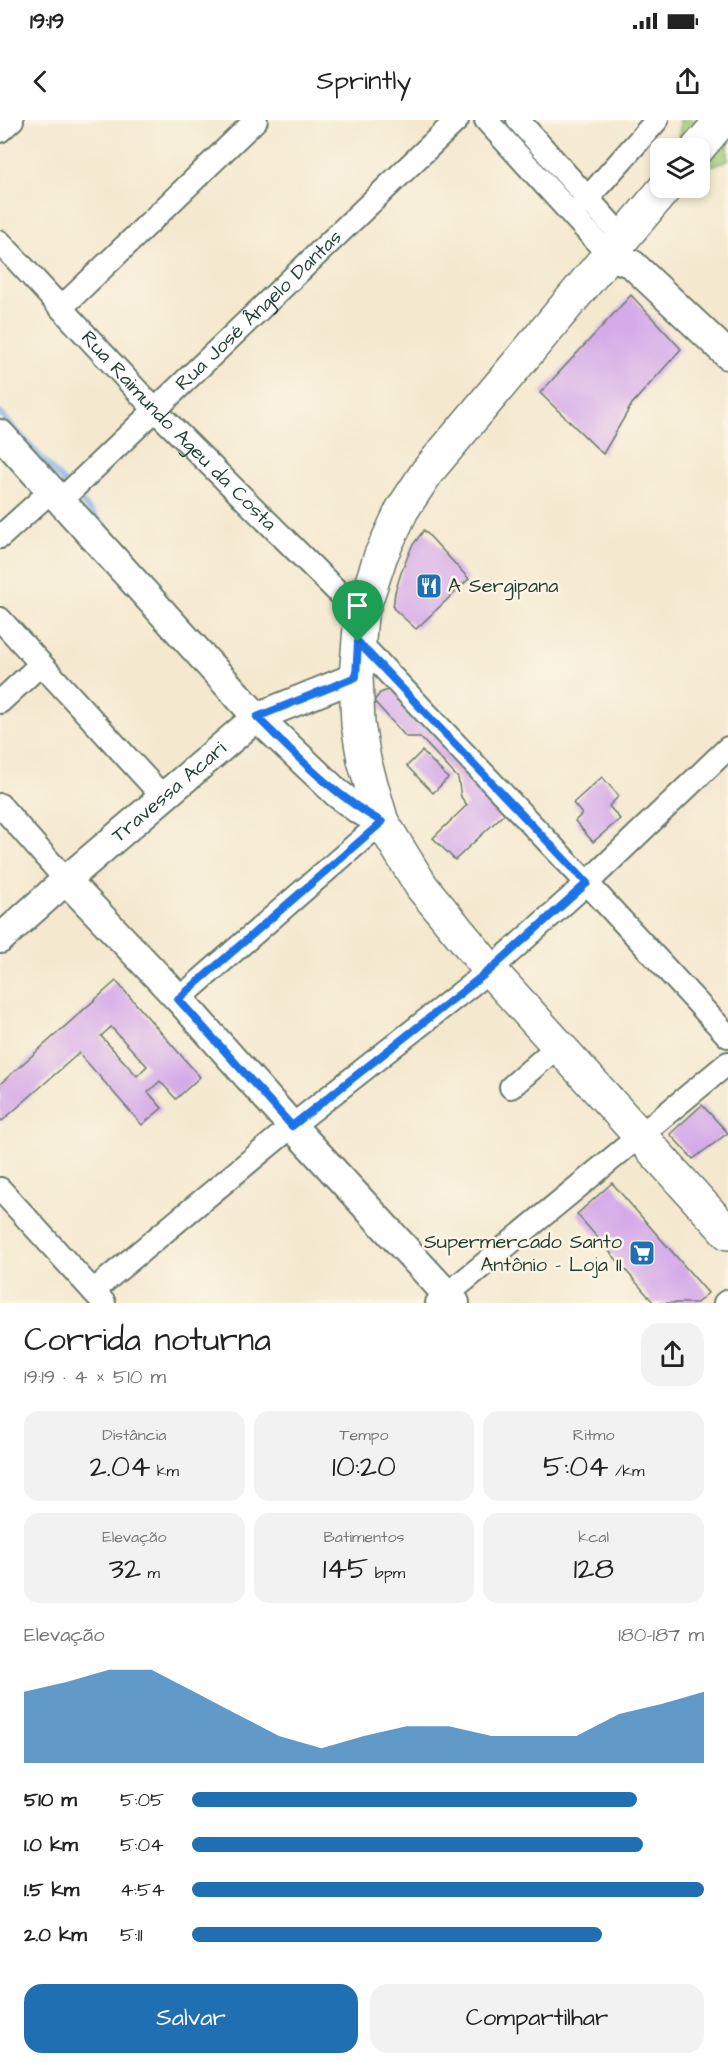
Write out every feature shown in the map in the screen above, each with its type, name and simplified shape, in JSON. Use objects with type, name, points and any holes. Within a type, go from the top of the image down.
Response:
[{"type":"main road","points":[[707,138],[722,120]]},
{"type":"main road","points":[[658,198],[621,252],[427,472],[402,510],[381,555],[360,628],[356,677],[358,724],[364,760],[382,822],[422,887],[490,970],[728,1233]]},
{"type":"street","points":[[0,131],[12,120]]},
{"type":"street","points":[[61,308],[256,120]]},
{"type":"street","name":"Rua José Ângelo Dantas","points":[[0,537],[56,495],[155,410],[457,120]]},
{"type":"street","points":[[486,120],[572,216],[621,252],[728,355]]},
{"type":"street","points":[[518,120],[587,199],[621,252]]},
{"type":"street","points":[[572,216],[657,120]]},
{"type":"street","name":"Rua Raimundo Ageu da Costa","points":[[0,242],[360,628],[587,883],[728,1036]]},
{"type":"street","points":[[0,434],[257,717],[337,793],[358,809],[382,822],[178,999]]},
{"type":"street","points":[[0,619],[164,798]]},
{"type":"street","points":[[0,702],[41,664]]},
{"type":"street","name":"Travessa Acari","points":[[0,939],[257,717],[356,677]]},
{"type":"street","points":[[0,1189],[98,1297],[292,1126],[490,970],[587,883],[728,748]]},
{"type":"street","points":[[0,805],[66,880],[178,999],[447,1300],[728,1062]]},
{"type":"street","points":[[511,1087],[558,1046]]},
{"type":"green space","points":[[680,120],[724,120],[728,124],[728,161],[710,166],[710,138],[679,138]]},
{"type":"building","points":[[631,295],[681,349],[632,404],[603,454],[540,393]]},
{"type":"building","name":"A Sergipana","points":[[424,530],[469,579],[416,629],[393,608],[401,573],[412,546]]},
{"type":"building","points":[[388,690],[401,693],[505,813],[455,860],[433,838],[467,805],[461,797],[458,778],[420,737],[406,737],[374,701],[380,693]]},
{"type":"building","points":[[422,751],[448,778],[433,793],[407,766]]},
{"type":"building","points":[[602,777],[619,796],[609,806],[620,819],[593,842],[575,821],[582,814],[573,803]]},
{"type":"building","points":[[116,981],[200,1077],[176,1099],[160,1081],[148,1092],[162,1108],[142,1125],[79,1053],[2,1121],[0,1119],[0,1084]],"holes":[[[111,1027],[147,1066],[137,1076],[101,1036]]]},
{"type":"building","points":[[702,1105],[728,1133],[693,1159],[670,1134]]},
{"type":"building","name":"Supermercado Santo Antônio - Loja II","points":[[612,1183],[708,1293],[697,1303],[654,1303],[577,1214]]},
{"type":"waterway","points":[[0,413],[152,578]]},
{"type":"place","name":"A Sergipana","points":[[429,586]]},
{"type":"place","name":"Supermercado Santo Antônio - Loja II","points":[[642,1253]]},
{"type":"route","points":[[358,642],[587,883],[490,970],[292,1126],[178,999],[382,822],[358,809],[337,793],[257,717],[356,677],[358,642]]}]
